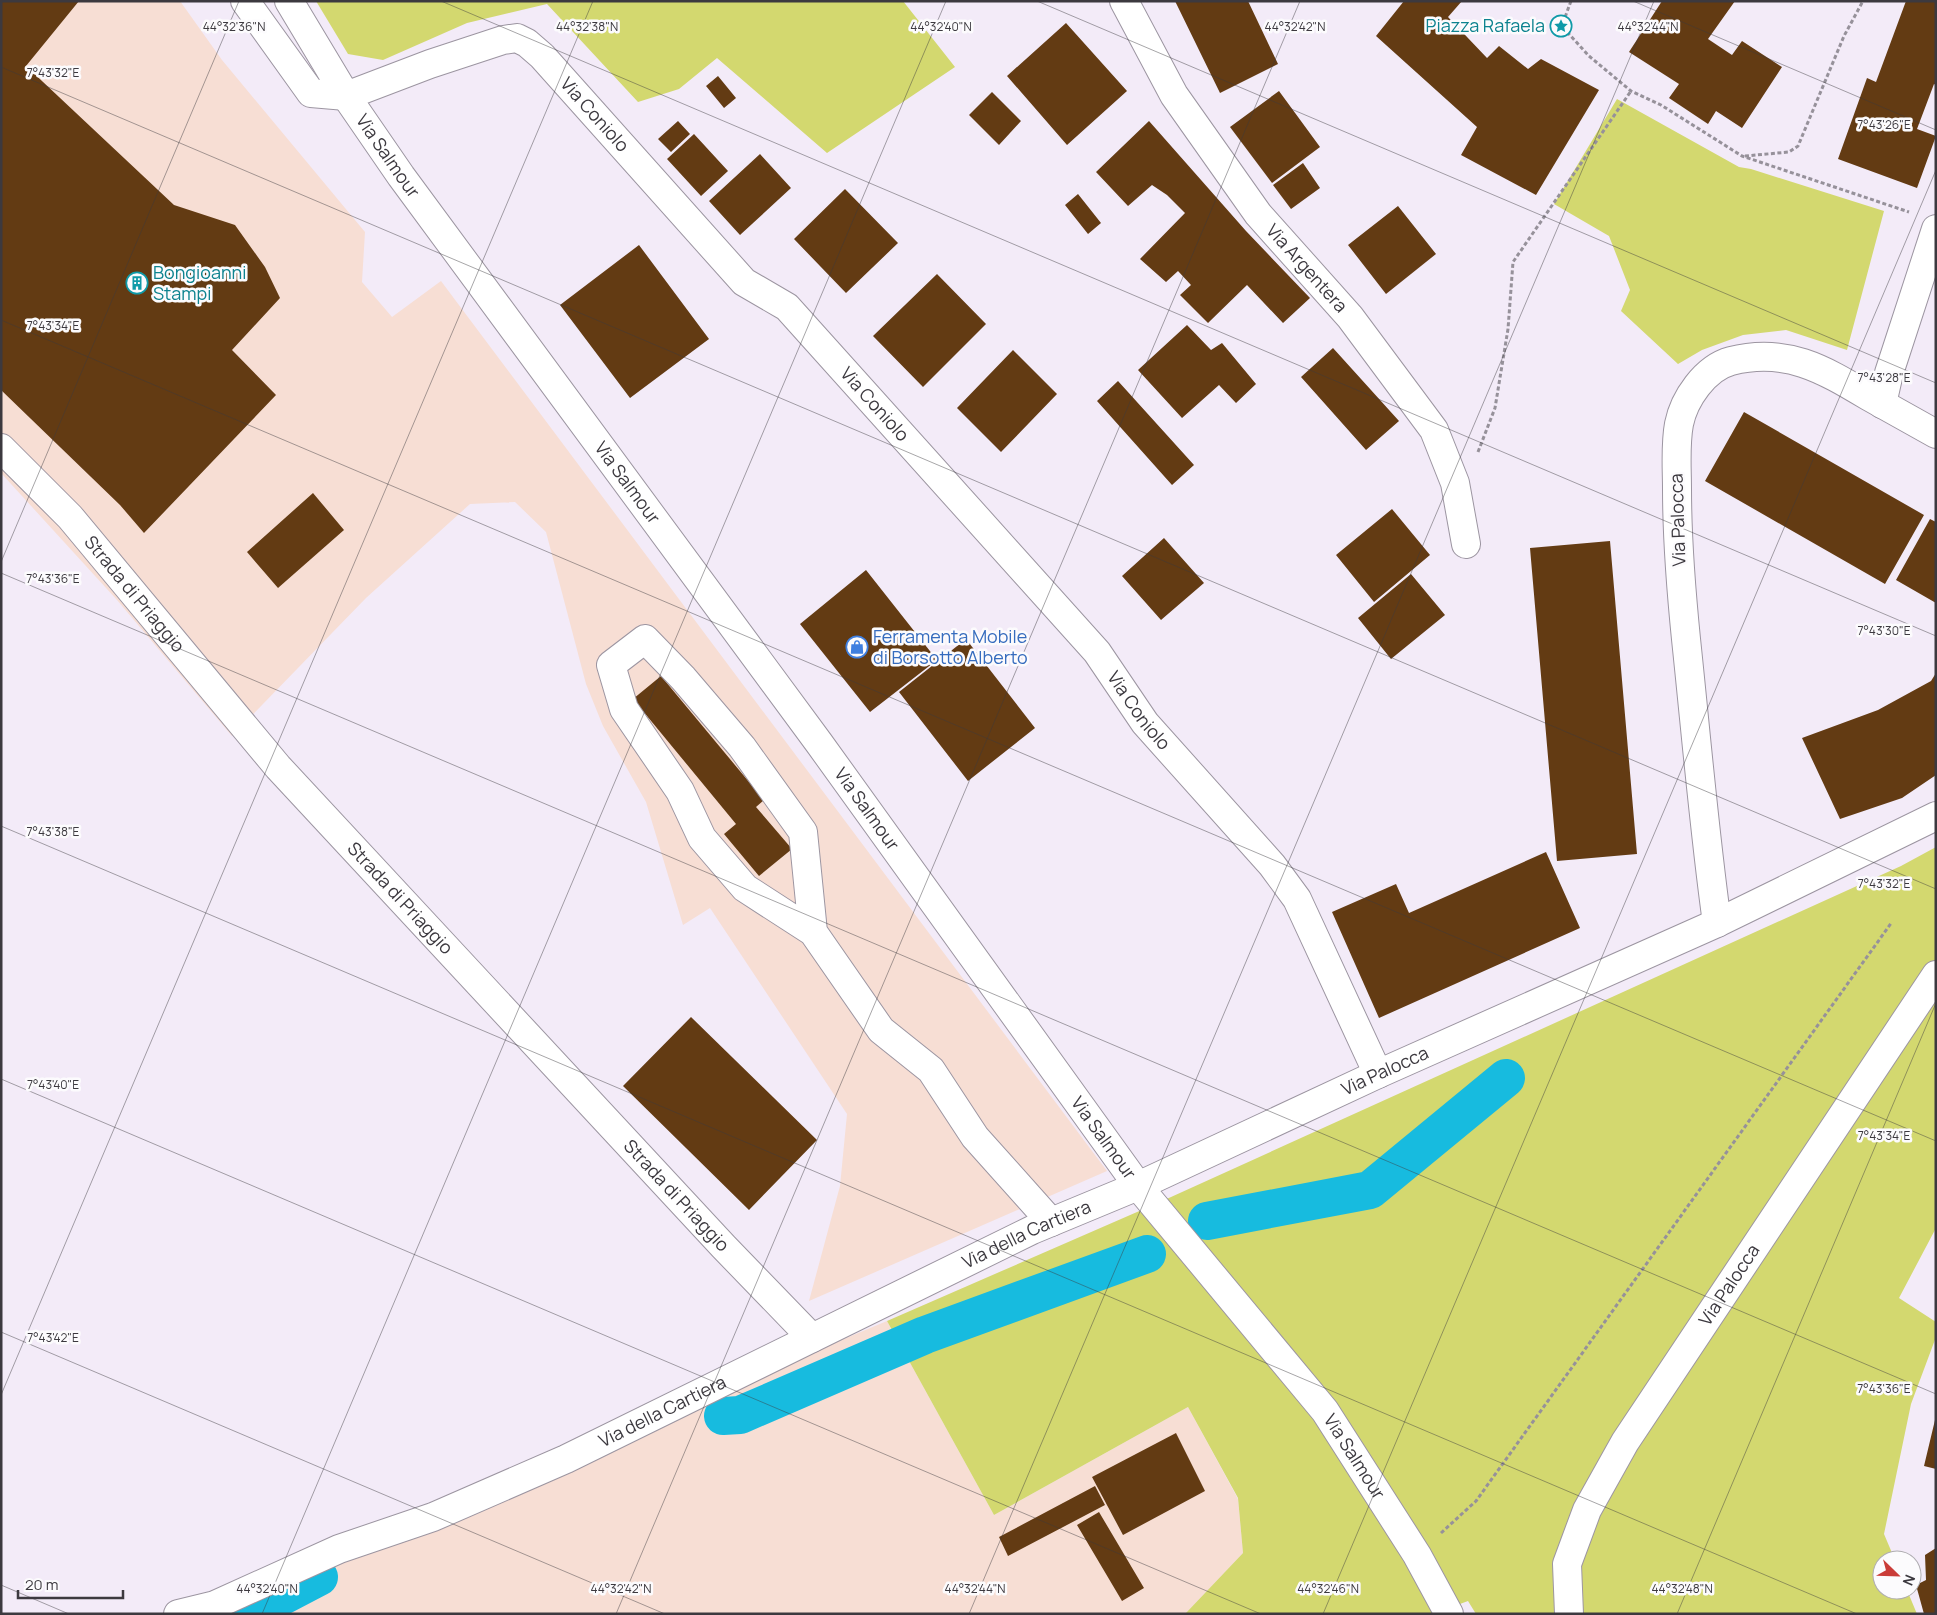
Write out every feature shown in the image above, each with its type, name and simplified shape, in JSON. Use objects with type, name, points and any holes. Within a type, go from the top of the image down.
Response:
[{"type":"street","name":"Via Coniolo","points":[[245,1],[311,93],[346,96],[430,64],[503,40],[517,38],[528,43],[542,56],[744,282],[787,307],[1097,652],[1144,723],[1252,843],[1297,899],[1378,1074]]},
{"type":"street","name":"Via Salmour","points":[[290,1],[346,96],[401,176],[818,743],[1138,1186],[1325,1412],[1417,1555],[1449,1614]]},
{"type":"street","name":"Via Argentera","points":[[1124,1],[1174,95],[1258,214],[1350,317],[1434,430],[1455,483],[1466,544]]},
{"type":"street","points":[[1882,404],[1926,222]]},
{"type":"street","name":"Via Palocca","points":[[1717,923],[1708,854],[1678,550],[1677,464],[1679,423],[1688,397],[1706,376],[1729,362],[1756,357],[1780,357],[1800,361],[1822,369],[1936,434]]},
{"type":"street","name":"Strada di Priaggio","points":[[1,448],[70,517],[278,767],[690,1211],[812,1338]]},
{"type":"street","points":[[813,932],[803,832],[742,747],[683,678],[645,639],[611,665],[624,708],[680,791],[702,838],[745,888],[813,932],[881,1030],[930,1070],[975,1137],[1051,1222]]},
{"type":"street","name":"Via Palocca","points":[[1138,1186],[1378,1074],[1717,923],[1936,816]]},
{"type":"street","name":"Via Palocca","points":[[1569,1614],[1567,1564],[1586,1510],[1625,1442],[1936,975]]},
{"type":"street","name":"Via della Cartiera","points":[[178,1614],[215,1606],[339,1550],[433,1517],[566,1459],[1051,1222],[1138,1186]]},
{"type":"path","points":[[1571,1],[1564,20],[1568,33],[1589,56],[1631,91],[1661,105],[1742,156],[1926,222]]},
{"type":"path","points":[[1742,156],[1789,152],[1798,146],[1844,36],[1863,1]]},
{"type":"path","points":[[1455,483],[1471,468],[1495,408],[1508,330],[1513,262],[1631,91]]},
{"type":"path","points":[[1417,1555],[1476,1501],[1892,922]]},
{"type":"shaded area","points":[[1,1],[180,1],[222,60],[365,232],[362,282],[392,317],[441,281],[1107,1171],[809,1301],[840,1186],[847,1114],[710,908],[683,925],[646,802],[603,726],[586,684],[546,532],[515,502],[470,504],[366,598],[232,736],[117,600],[1,473]]},
{"type":"shaded area","points":[[887,1321],[994,1515],[1188,1407],[1238,1499],[1243,1553],[1185,1614],[203,1614],[339,1549]]},
{"type":"green space","points":[[316,1],[903,1],[955,67],[827,153],[717,58],[679,89],[638,102],[547,4],[467,23],[383,60],[348,54]]},
{"type":"green space","points":[[1617,99],[1739,167],[1751,169],[1884,211],[1847,350],[1786,330],[1743,335],[1702,350],[1678,364],[1621,311],[1630,290],[1609,236],[1554,204]]},
{"type":"green space","points":[[1936,847],[1936,1228],[1899,1298],[1936,1322],[1936,1337],[1911,1404],[1884,1534],[1891,1550],[1872,1550],[1872,1600],[1911,1600],[1917,1614],[1476,1614],[1468,1601],[1433,1614],[1185,1614],[1243,1553],[1238,1498],[1188,1407],[994,1515],[887,1321],[1160,1202],[1901,866]]},
{"type":"building","name":"Bongioanni Stampi","points":[[1,1],[79,1],[26,66],[174,205],[235,225],[265,267],[280,298],[232,350],[276,395],[144,533],[120,505],[1,390]]},
{"type":"building","points":[[1175,1],[1248,1],[1278,64],[1220,93]]},
{"type":"building","points":[[1404,1],[1462,1],[1448,17],[1487,58],[1499,46],[1528,69],[1541,59],[1599,90],[1536,195],[1461,155],[1477,127],[1376,36]]},
{"type":"building","points":[[1662,1],[1735,1],[1708,39],[1732,55],[1742,41],[1782,67],[1742,128],[1716,111],[1708,124],[1669,98],[1679,84],[1629,52]]},
{"type":"building","points":[[1906,1],[1936,1],[1936,85],[1934,84],[1917,129],[1936,136],[1917,188],[1838,159],[1867,78],[1876,82]]},
{"type":"building","points":[[1066,23],[1127,91],[1067,145],[1007,76]]},
{"type":"building","points":[[718,76],[736,98],[724,108],[706,86]]},
{"type":"building","points":[[1279,91],[1320,147],[1272,183],[1230,127]]},
{"type":"building","points":[[992,92],[1021,121],[999,145],[969,115]]},
{"type":"building","points":[[678,121],[690,134],[671,152],[658,139]]},
{"type":"building","points":[[1149,121],[1246,231],[1310,298],[1283,323],[1247,285],[1208,323],[1180,295],[1191,285],[1178,271],[1166,282],[1140,259],[1185,213],[1167,195],[1152,185],[1128,206],[1096,172]]},
{"type":"building","points":[[694,134],[728,171],[701,196],[667,159]]},
{"type":"building","points":[[760,154],[791,188],[740,235],[709,201]]},
{"type":"building","points":[[1303,163],[1320,188],[1291,209],[1273,185]]},
{"type":"building","points":[[845,189],[898,243],[846,293],[794,239]]},
{"type":"building","points":[[1078,194],[1101,223],[1088,234],[1065,205]]},
{"type":"building","points":[[1398,206],[1436,254],[1386,294],[1348,245]]},
{"type":"building","points":[[639,245],[709,339],[630,398],[560,305]]},
{"type":"building","points":[[937,274],[986,324],[923,387],[873,336]]},
{"type":"building","points":[[1187,325],[1211,350],[1222,343],[1256,384],[1236,403],[1219,385],[1182,418],[1138,370]]},
{"type":"building","points":[[1333,348],[1399,421],[1366,450],[1301,377]]},
{"type":"building","points":[[1013,350],[1057,394],[1001,452],[957,408]]},
{"type":"building","points":[[1118,381],[1194,465],[1172,485],[1097,401]]},
{"type":"building","points":[[1744,412],[1924,515],[1885,584],[1705,481]]},
{"type":"building","points":[[313,493],[344,530],[278,588],[247,552]]},
{"type":"building","points":[[1392,509],[1430,555],[1374,602],[1336,555]]},
{"type":"building","points":[[1930,519],[1936,522],[1936,603],[1896,580]]},
{"type":"building","points":[[1164,538],[1204,583],[1161,620],[1122,576]]},
{"type":"building","points":[[1610,541],[1637,854],[1557,861],[1530,548]]},
{"type":"building","points":[[866,570],[937,660],[870,712],[800,624]]},
{"type":"building","points":[[1411,574],[1445,615],[1391,659],[1358,618]]},
{"type":"building","points":[[966,639],[1035,728],[968,781],[899,692]]},
{"type":"building","points":[[1936,673],[1936,775],[1902,798],[1840,819],[1802,738],[1878,710],[1931,681]]},
{"type":"building","points":[[661,676],[764,800],[756,807],[792,849],[759,876],[724,834],[736,824],[633,699]]},
{"type":"building","points":[[1546,852],[1580,928],[1379,1018],[1332,912],[1396,884],[1409,913]]},
{"type":"building","points":[[691,1017],[817,1140],[749,1210],[623,1086]]},
{"type":"building","points":[[1936,1420],[1936,1469],[1924,1466]]},
{"type":"building","points":[[1176,1433],[1205,1491],[1123,1535],[1092,1477]]},
{"type":"building","points":[[1095,1486],[1105,1505],[1008,1556],[999,1537]]},
{"type":"building","points":[[1099,1512],[1144,1588],[1122,1601],[1077,1525]]},
{"type":"building","points":[[1936,1548],[1936,1614],[1924,1614],[1920,1600],[1922,1600],[1922,1582],[1926,1580],[1925,1555]]},
{"type":"waterway","points":[[1207,1221],[1370,1190],[1506,1078]]},
{"type":"waterway","points":[[723,1416],[740,1415],[925,1335],[1147,1254]]},
{"type":"waterway","points":[[248,1614],[319,1577]]},
{"type":"place","name":"Piazza Rafaela","points":[[1561,26]]},
{"type":"place","name":"Bongioanni Stampi","points":[[137,283]]},
{"type":"place","name":"Ferramenta Mobile di Borsotto Alberto","points":[[857,647]]}]
